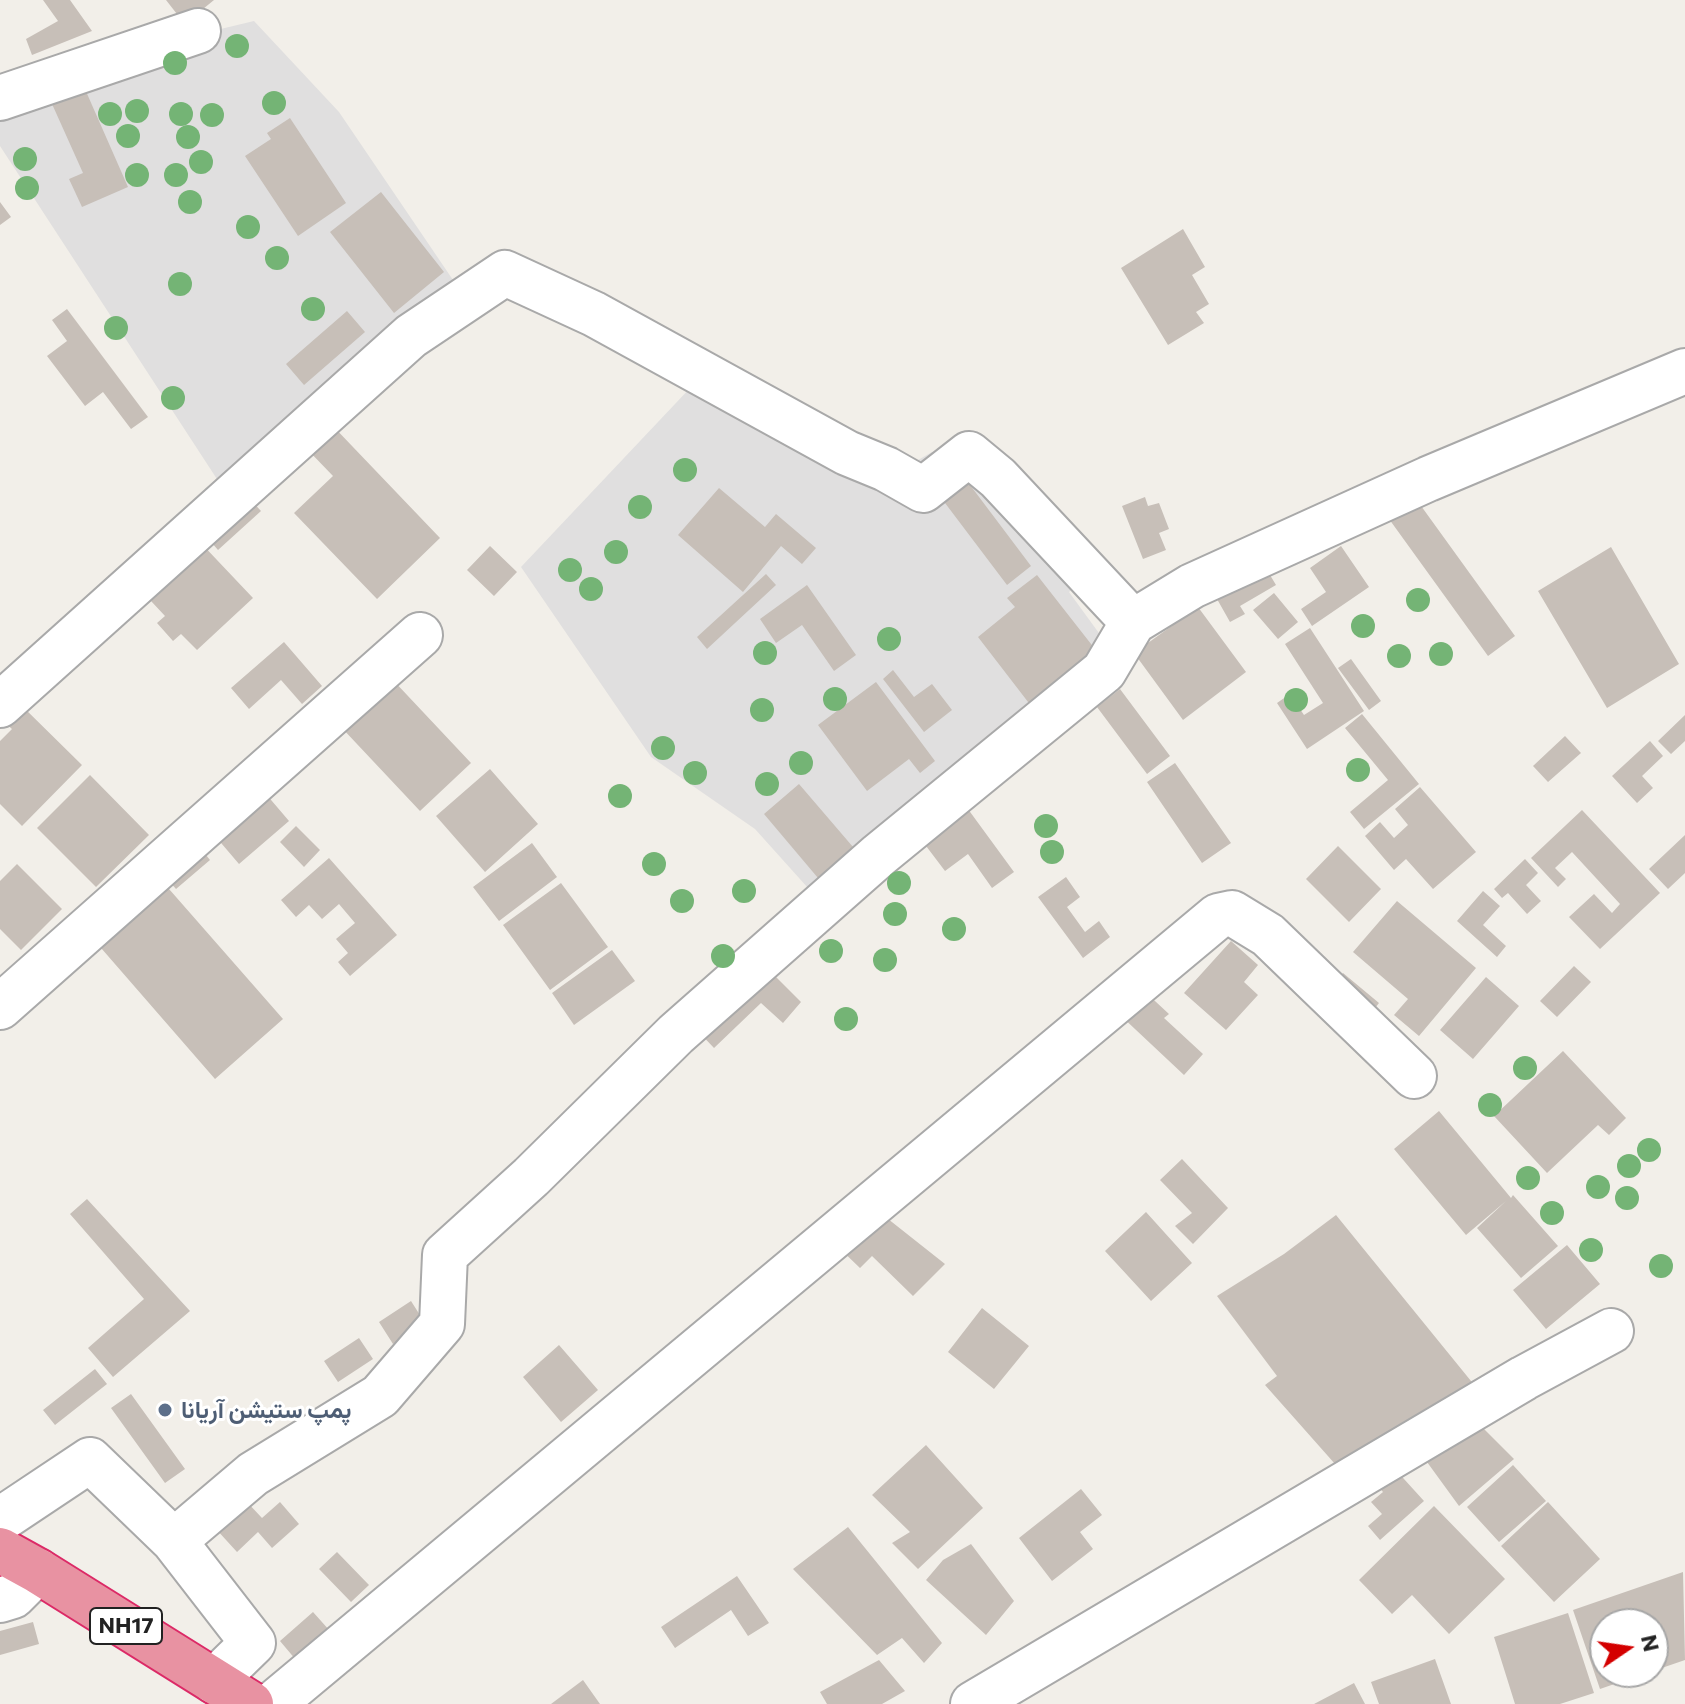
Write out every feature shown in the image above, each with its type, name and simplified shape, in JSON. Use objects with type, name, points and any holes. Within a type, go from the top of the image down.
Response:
[{"type":"highway","name":"NH17","points":[[0,1550],[251,1704]]},
{"type":"street","points":[[0,98],[198,31]]},
{"type":"street","points":[[0,705],[411,336],[505,273],[594,314],[847,453],[886,469],[923,490],[969,454],[998,478],[1133,622]]},
{"type":"street","points":[[174,1541],[253,1474],[380,1396],[442,1324],[445,1255],[531,1177],[676,1034],[879,855],[1104,671],[1133,622],[1192,586],[1247,560],[1428,479],[1685,371]]},
{"type":"street","points":[[0,1007],[420,635]]},
{"type":"street","points":[[273,1704],[1218,916],[1232,913],[1268,935],[1414,1076]]},
{"type":"street","points":[[973,1704],[1511,1385],[1611,1331]]},
{"type":"street","points":[[0,1520],[90,1460],[174,1541],[253,1643],[214,1681]]},
{"type":"street","points":[[0,1600],[13,1596],[38,1571]]},
{"type":"shaded area","points":[[254,21],[339,112],[453,280],[228,496],[0,146],[0,82]]},
{"type":"shaded area","points":[[692,386],[892,475],[932,452],[964,463],[1076,585],[1069,592],[1112,651],[817,898],[755,829],[651,757],[521,567]]},
{"type":"building","points":[[43,0],[70,0],[92,31],[32,55],[26,39],[58,21]]},
{"type":"building","points":[[166,0],[214,0],[203,9],[209,17],[191,32]]},
{"type":"building","points":[[81,80],[128,187],[82,207],[69,179],[83,173],[48,95]]},
{"type":"building","points":[[290,118],[346,203],[298,236],[245,156],[271,139],[267,133]]},
{"type":"building","points":[[381,192],[444,272],[394,313],[330,232]]},
{"type":"building","points":[[0,202],[11,217],[0,225]]},
{"type":"building","points":[[1183,229],[1205,267],[1192,275],[1209,304],[1196,312],[1204,323],[1168,345],[1121,268]]},
{"type":"building","points":[[67,309],[148,417],[131,429],[103,392],[85,406],[47,356],[67,341],[52,320]]},
{"type":"building","points":[[347,311],[365,332],[304,385],[286,364]]},
{"type":"building","points":[[331,424],[440,538],[377,599],[294,513],[333,476],[306,448]]},
{"type":"building","points":[[967,481],[1031,566],[1007,585],[942,499]]},
{"type":"building","points":[[719,488],[765,527],[776,514],[816,548],[802,564],[781,546],[743,592],[678,535]]},
{"type":"building","points":[[1411,492],[1515,636],[1488,656],[1384,512]]},
{"type":"building","points":[[248,497],[261,511],[218,550],[205,535]]},
{"type":"building","points":[[1145,497],[1148,506],[1159,503],[1169,529],[1159,533],[1166,550],[1143,559],[1122,506]]},
{"type":"building","points":[[199,541],[253,598],[197,650],[181,634],[173,641],[157,623],[165,616],[151,601],[190,565],[183,557]]},
{"type":"building","points":[[490,546],[517,572],[494,596],[467,570]]},
{"type":"building","points":[[1341,546],[1369,587],[1312,626],[1301,609],[1326,592],[1310,568]]},
{"type":"building","points":[[1611,547],[1679,664],[1607,708],[1538,591]]},
{"type":"building","points":[[1267,570],[1276,585],[1240,606],[1245,614],[1230,622],[1217,599]]},
{"type":"building","points":[[766,574],[776,585],[707,649],[697,637]]},
{"type":"building","points":[[1037,575],[1102,658],[1035,711],[978,637],[1015,607],[1007,598]]},
{"type":"building","points":[[807,585],[856,655],[834,671],[802,625],[776,643],[760,619]]},
{"type":"building","points":[[1274,593],[1298,622],[1278,639],[1253,610]]},
{"type":"building","points":[[1198,607],[1246,672],[1183,720],[1134,653]]},
{"type":"building","points":[[1310,628],[1364,711],[1307,749],[1277,703],[1290,694],[1304,715],[1323,703],[1285,644]]},
{"type":"building","points":[[284,642],[322,686],[302,704],[281,680],[249,709],[231,688]]},
{"type":"building","points":[[1351,659],[1381,701],[1369,710],[1338,668]]},
{"type":"building","points":[[893,670],[914,697],[932,684],[952,710],[924,732],[883,679]]},
{"type":"building","points":[[392,679],[471,763],[420,811],[341,727]]},
{"type":"building","points":[[876,682],[935,761],[920,773],[909,759],[867,791],[818,725]]},
{"type":"building","points":[[1120,689],[1170,756],[1147,774],[1097,707]]},
{"type":"building","points":[[19,703],[82,765],[22,826],[0,804],[0,741],[12,729],[2,720]]},
{"type":"building","points":[[1362,714],[1419,784],[1364,829],[1350,812],[1388,780],[1345,728]]},
{"type":"building","points":[[1685,715],[1685,741],[1671,754],[1658,741]]},
{"type":"building","points":[[1565,736],[1581,753],[1548,782],[1533,766]]},
{"type":"building","points":[[1650,741],[1663,756],[1642,776],[1653,788],[1637,803],[1612,776]]},
{"type":"building","points":[[1175,763],[1231,843],[1202,863],[1147,782]]},
{"type":"building","points":[[490,769],[538,824],[485,872],[436,816]]},
{"type":"building","points":[[90,775],[149,835],[96,887],[37,828]]},
{"type":"building","points":[[799,784],[853,847],[818,878],[764,814]]},
{"type":"building","points":[[260,787],[289,821],[239,864],[210,830]]},
{"type":"building","points":[[1420,787],[1476,852],[1433,889],[1406,859],[1394,870],[1365,836],[1380,822],[1394,838],[1408,825],[1395,809]]},
{"type":"building","points":[[965,805],[1014,872],[992,888],[968,854],[945,871],[920,838]]},
{"type":"building","points":[[1582,810],[1660,893],[1600,949],[1569,917],[1594,894],[1612,913],[1620,904],[1572,852],[1555,868],[1566,879],[1558,887],[1531,858]]},
{"type":"building","points":[[296,826],[320,850],[304,867],[280,842]]},
{"type":"building","points":[[1685,835],[1685,873],[1668,889],[1649,869]]},
{"type":"building","points":[[532,843],[557,877],[499,921],[473,887]]},
{"type":"building","points":[[197,844],[210,860],[176,889],[163,874]]},
{"type":"building","points":[[1338,846],[1381,889],[1349,922],[1306,879]]},
{"type":"building","points":[[329,858],[397,935],[350,976],[338,962],[348,953],[336,939],[355,923],[339,904],[322,919],[309,905],[296,917],[281,900]]},
{"type":"building","points":[[1525,859],[1538,873],[1526,885],[1541,901],[1527,914],[1508,893],[1502,898],[1494,889]]},
{"type":"building","points":[[17,864],[62,909],[21,950],[0,929],[0,881]]},
{"type":"building","points":[[155,873],[283,1019],[215,1079],[88,933]]},
{"type":"building","points":[[1066,877],[1080,897],[1067,907],[1085,932],[1099,921],[1110,937],[1083,958],[1038,897]]},
{"type":"building","points":[[561,883],[608,947],[550,990],[503,925]]},
{"type":"building","points":[[1483,891],[1500,906],[1483,925],[1506,946],[1497,957],[1457,921]]},
{"type":"building","points":[[1397,901],[1476,968],[1419,1036],[1394,1015],[1408,999],[1353,952]]},
{"type":"building","points":[[1231,941],[1258,965],[1244,982],[1258,995],[1226,1030],[1184,993]]},
{"type":"building","points":[[612,950],[635,981],[574,1025],[552,993]]},
{"type":"building","points":[[762,963],[801,1002],[783,1023],[761,1003],[714,1048],[695,1028]]},
{"type":"building","points":[[1574,966],[1591,982],[1557,1017],[1540,1001]]},
{"type":"building","points":[[1343,973],[1379,1003],[1368,1017],[1331,987]]},
{"type":"building","points":[[1486,977],[1519,1006],[1473,1059],[1440,1030]]},
{"type":"building","points":[[1142,989],[1169,1014],[1164,1018],[1203,1054],[1184,1075],[1119,1014]]},
{"type":"building","points":[[1563,1051],[1626,1118],[1609,1135],[1598,1125],[1547,1173],[1494,1116]]},
{"type":"building","points":[[1439,1111],[1511,1198],[1513,1195],[1558,1246],[1521,1278],[1477,1228],[1506,1201],[1466,1235],[1394,1149]]},
{"type":"building","points":[[1182,1159],[1228,1208],[1193,1244],[1175,1226],[1192,1213],[1160,1180]]},
{"type":"building","points":[[87,1199],[190,1311],[113,1377],[88,1348],[144,1299],[70,1214]]},
{"type":"building","points":[[878,1211],[945,1264],[913,1296],[872,1256],[860,1268],[834,1243]]},
{"type":"building","points":[[1146,1212],[1192,1263],[1151,1301],[1105,1251]]},
{"type":"building","points":[[1336,1215],[1484,1397],[1343,1473],[1265,1385],[1277,1376],[1217,1296],[1284,1254]]},
{"type":"building","points":[[1567,1245],[1600,1284],[1546,1329],[1513,1290]]},
{"type":"building","points":[[411,1301],[425,1323],[393,1344],[379,1322]]},
{"type":"building","points":[[982,1308],[1029,1346],[994,1389],[948,1352]]},
{"type":"building","points":[[359,1338],[373,1359],[338,1382],[324,1361]]},
{"type":"building","points":[[559,1345],[598,1390],[561,1422],[523,1377]]},
{"type":"building","points":[[95,1369],[107,1384],[55,1425],[43,1410]]},
{"type":"building","points":[[131,1394],[185,1469],[165,1483],[111,1408]]},
{"type":"building","points":[[1476,1421],[1514,1459],[1459,1506],[1427,1462]]},
{"type":"building","points":[[926,1445],[983,1508],[918,1569],[892,1543],[910,1532],[872,1495]]},
{"type":"building","points":[[1513,1465],[1546,1501],[1499,1542],[1467,1507]]},
{"type":"building","points":[[1394,1468],[1424,1501],[1380,1540],[1368,1526],[1382,1514],[1371,1502],[1383,1492],[1376,1484]]},
{"type":"building","points":[[1081,1489],[1102,1515],[1080,1532],[1093,1549],[1052,1581],[1019,1538]]},
{"type":"building","points":[[246,1501],[262,1518],[280,1502],[299,1524],[272,1548],[258,1532],[237,1552],[216,1529]]},
{"type":"building","points":[[1548,1502],[1600,1559],[1554,1602],[1501,1546]]},
{"type":"building","points":[[1434,1506],[1505,1579],[1449,1634],[1412,1595],[1392,1614],[1359,1580]]},
{"type":"building","points":[[848,1527],[942,1643],[924,1663],[902,1638],[877,1655],[793,1569]]},
{"type":"building","points":[[971,1544],[1014,1601],[986,1635],[926,1580],[943,1560]]},
{"type":"building","points":[[337,1552],[369,1585],[351,1602],[319,1569]]},
{"type":"building","points":[[1683,1572],[1685,1660],[1669,1666],[1669,1608],[1589,1608],[1589,1657],[1573,1610]]},
{"type":"building","points":[[737,1576],[769,1623],[748,1636],[731,1610],[675,1648],[661,1627]]},
{"type":"building","points":[[313,1612],[330,1631],[296,1660],[280,1641]]},
{"type":"building","points":[[1568,1613],[1589,1678],[1589,1688],[1594,1693],[1560,1704],[1515,1704],[1494,1637]]},
{"type":"building","points":[[33,1622],[39,1644],[0,1655],[0,1631]]},
{"type":"building","points":[[1435,1659],[1451,1704],[1379,1704],[1371,1682]]},
{"type":"building","points":[[879,1660],[905,1691],[882,1704],[827,1704],[820,1692]]},
{"type":"building","points":[[583,1680],[600,1704],[551,1704]]},
{"type":"building","points":[[1354,1683],[1365,1704],[1314,1704]]},
{"type":"place","name":"پمپ ستیشن آریانا","points":[[165,1410]]}]
